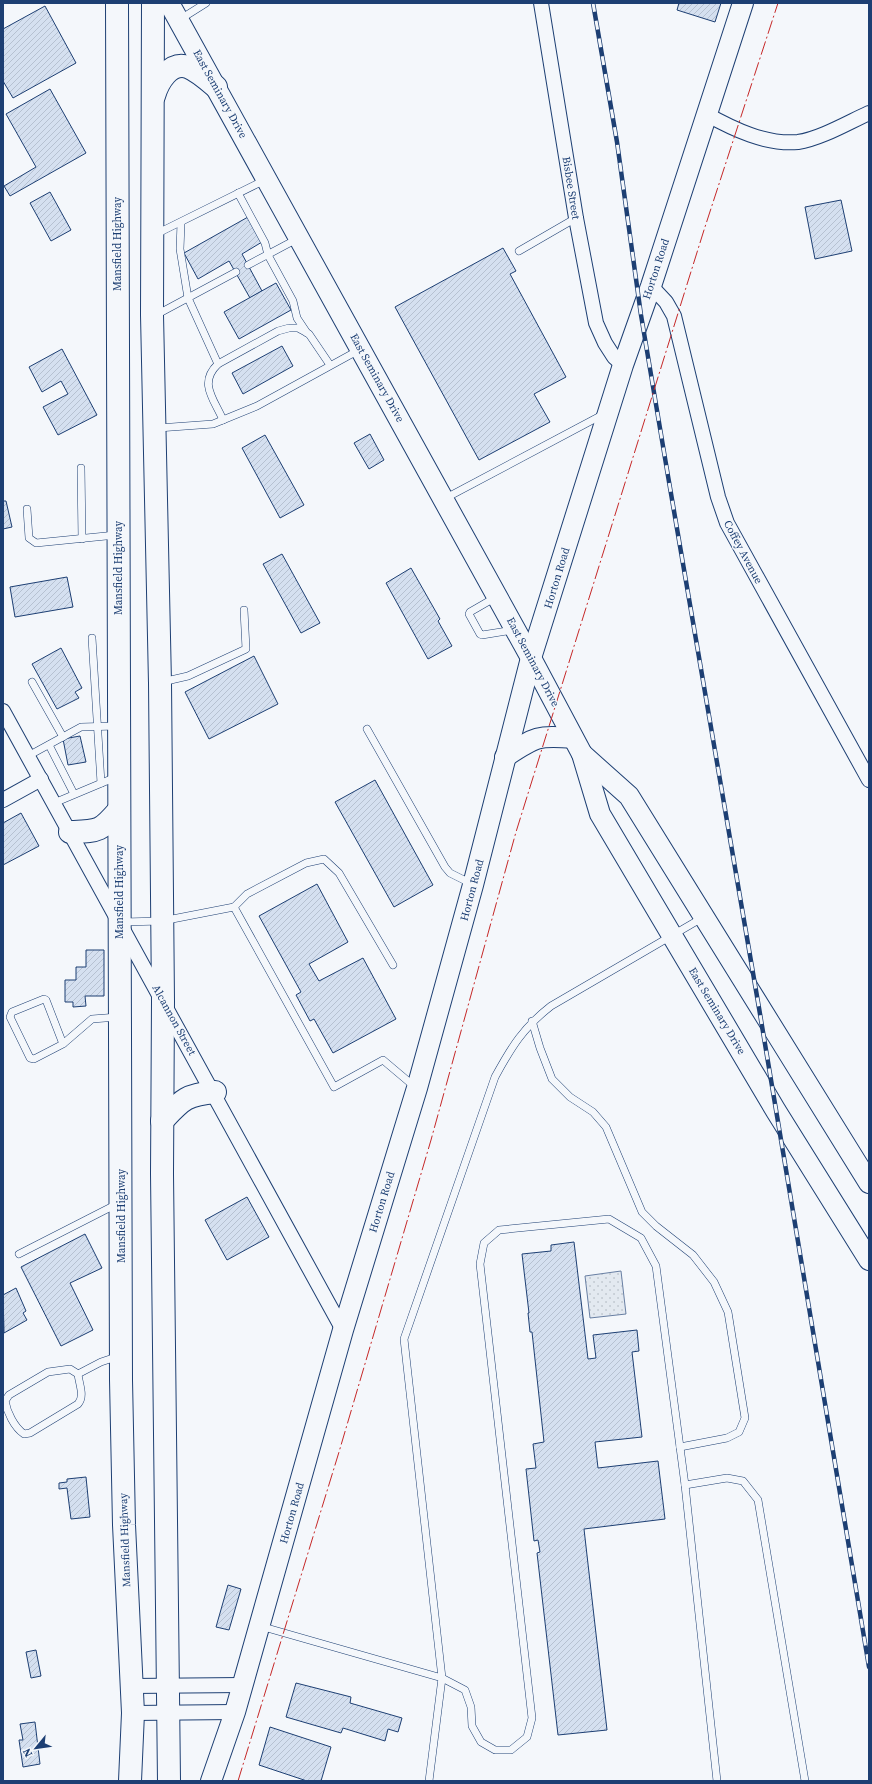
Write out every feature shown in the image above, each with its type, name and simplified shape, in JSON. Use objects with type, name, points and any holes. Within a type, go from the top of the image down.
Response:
[{"type":"main road","name":"Mansfield Highway","points":[[117,3],[119,726],[110,779],[119,810],[121,1356],[124,1525],[133,1713],[130,1781]]},
{"type":"main road","points":[[153,3],[154,96],[152,135],[154,235],[152,317],[160,683],[163,1002],[162,1121],[170,1781]]},
{"type":"main road","name":"East Seminary Drive","points":[[169,3],[516,629],[577,746],[600,814],[776,1111],[869,1260]]},
{"type":"main road","name":"Horton Road","points":[[211,1781],[235,1712],[343,1330],[417,1088],[474,885],[531,658],[623,365],[651,286],[743,3]]},
{"type":"main road","points":[[154,96],[157,85],[167,73],[173,68],[180,66],[195,71],[216,87]]},
{"type":"main road","points":[[506,757],[533,738],[550,736],[577,746]]},
{"type":"main road","name":"East Seminary Drive","points":[[577,746],[629,796],[869,1183]]},
{"type":"main road","points":[[70,832],[91,831],[104,827],[119,810]]},
{"type":"main road","points":[[162,1121],[179,1104],[194,1094],[215,1092]]},
{"type":"street","name":"Bisbee Street","points":[[541,3],[576,218],[596,323],[605,343],[614,357],[623,365]]},
{"type":"street","points":[[706,114],[730,128],[755,136],[777,141],[799,142],[823,134],[869,113]]},
{"type":"street","name":"Coffey Avenue","points":[[651,286],[666,302],[674,316],[718,497],[727,523],[869,780]]},
{"type":"street","name":"Alcannon Street","points":[[3,711],[163,1002],[215,1092],[343,1330]]},
{"type":"street","points":[[3,800],[40,779]]},
{"type":"street","points":[[132,1686],[242,1685]]},
{"type":"street","points":[[133,1713],[235,1712]]},
{"type":"lane","points":[[179,20],[206,3]]},
{"type":"lane","points":[[154,235],[181,223],[267,179]]},
{"type":"lane","points":[[238,193],[266,243],[268,255],[293,302],[297,318],[330,365]]},
{"type":"lane","points":[[518,251],[576,218]]},
{"type":"lane","points":[[181,223],[180,249],[188,298],[218,364]]},
{"type":"lane","points":[[248,265],[300,238]]},
{"type":"lane","points":[[152,317],[236,272]]},
{"type":"lane","points":[[223,420],[208,388],[208,378],[210,372],[218,364],[278,331],[289,328],[298,328],[309,334]]},
{"type":"lane","points":[[154,428],[213,424],[257,406],[361,349]]},
{"type":"lane","points":[[444,499],[609,411]]},
{"type":"lane","points":[[81,468],[82,539]]},
{"type":"lane","points":[[27,509],[29,538],[36,543],[118,535]]},
{"type":"lane","points":[[497,596],[469,614],[480,634],[482,635],[516,629]]},
{"type":"lane","points":[[160,683],[188,676],[246,649],[244,610]]},
{"type":"lane","points":[[54,803],[110,779],[97,726],[92,638]]},
{"type":"lane","points":[[32,682],[63,737]]},
{"type":"lane","points":[[28,756],[81,727],[119,726]]},
{"type":"lane","points":[[367,729],[445,867],[450,873],[474,885]]},
{"type":"lane","points":[[49,744],[74,794]]},
{"type":"lane","points":[[119,922],[162,921],[234,907],[253,890],[306,863],[324,859],[339,873],[393,965]]},
{"type":"lane","points":[[234,907],[334,1087],[383,1060],[417,1088]]},
{"type":"lane","points":[[430,1781],[442,1678],[404,1339],[495,1076],[513,1044],[532,1021],[551,1006],[704,916]]},
{"type":"lane","points":[[63,1044],[46,1000],[44,999],[12,1012],[10,1017],[30,1058],[34,1059],[63,1044],[92,1019],[120,1017]]},
{"type":"lane","points":[[532,1021],[552,1079],[570,1097],[593,1112],[606,1127],[642,1212],[656,1226],[693,1255],[714,1282],[728,1312],[744,1418],[739,1432],[727,1438],[680,1447]]},
{"type":"lane","points":[[19,1254],[121,1203]]},
{"type":"lane","points":[[260,1625],[442,1678],[465,1690],[471,1707],[472,1726],[481,1742],[495,1750],[511,1750],[527,1737],[532,1718],[480,1264],[484,1243],[498,1230],[609,1219],[641,1238],[656,1266],[685,1485],[717,1781]]},
{"type":"lane","points":[[78,1374],[101,1362],[121,1356]]},
{"type":"lane","points":[[70,1369],[78,1374],[81,1400],[78,1404],[30,1433],[24,1434],[18,1430],[6,1408],[5,1401],[9,1395],[48,1372],[70,1369]]},
{"type":"lane","points":[[685,1485],[728,1478],[743,1481],[758,1500],[804,1781]]},
{"type":"shaded area","points":[[621,1271],[626,1314],[590,1318],[585,1276]]},
{"type":"building","points":[[679,3],[721,3],[715,22],[677,10]]},
{"type":"building","points":[[45,6],[76,63],[13,98],[3,81],[3,29]]},
{"type":"building","points":[[50,89],[86,153],[10,196],[4,186],[36,167],[6,114]]},
{"type":"building","points":[[50,192],[71,230],[51,241],[30,203]]},
{"type":"building","points":[[841,200],[852,251],[815,259],[805,207]]},
{"type":"building","points":[[248,217],[262,242],[242,254],[262,291],[250,298],[229,261],[198,279],[184,253]]},
{"type":"building","points":[[503,248],[516,271],[510,274],[566,377],[534,394],[550,422],[479,460],[395,307]]},
{"type":"building","points":[[276,283],[291,310],[239,339],[224,312]]},
{"type":"building","points":[[282,346],[293,366],[243,394],[232,373]]},
{"type":"building","points":[[62,349],[97,415],[58,435],[43,407],[68,394],[61,381],[42,392],[29,367]]},
{"type":"building","points":[[370,434],[384,460],[369,469],[354,443]]},
{"type":"building","points":[[265,435],[304,505],[280,518],[242,448]]},
{"type":"building","points":[[3,501],[6,501],[12,527],[3,529]]},
{"type":"building","points":[[282,554],[320,623],[301,633],[263,564]]},
{"type":"building","points":[[411,568],[440,619],[438,621],[452,646],[428,659],[386,583]]},
{"type":"building","points":[[67,577],[73,607],[15,617],[10,587]]},
{"type":"building","points":[[61,648],[82,688],[75,692],[79,698],[57,709],[32,664]]},
{"type":"building","points":[[254,656],[278,704],[209,739],[185,692]]},
{"type":"building","points":[[80,736],[86,762],[68,765],[63,739]]},
{"type":"building","points":[[375,780],[433,885],[394,907],[335,802]]},
{"type":"building","points":[[21,813],[39,846],[3,865],[3,823]]},
{"type":"building","points":[[317,884],[348,942],[309,964],[319,981],[363,958],[396,1019],[333,1053],[314,1019],[310,1021],[296,995],[301,992],[259,916]]},
{"type":"building","points":[[86,950],[104,950],[104,996],[85,996],[86,1006],[73,1007],[73,1002],[65,1002],[65,980],[76,980],[76,967],[86,967]]},
{"type":"building","points":[[247,1197],[269,1237],[227,1260],[205,1220]]},
{"type":"building","points":[[85,1234],[102,1268],[70,1283],[93,1330],[61,1346],[21,1267]]},
{"type":"building","points":[[574,1242],[588,1359],[596,1358],[593,1335],[637,1330],[639,1351],[632,1352],[642,1437],[595,1442],[598,1468],[658,1461],[665,1519],[584,1529],[607,1730],[558,1735],[537,1553],[540,1552],[538,1540],[534,1541],[526,1469],[536,1468],[533,1444],[544,1442],[522,1254],[551,1251],[551,1245]]},
{"type":"building","points":[[16,1288],[26,1311],[23,1313],[27,1320],[4,1333],[3,1295]]},
{"type":"building","points":[[86,1477],[90,1517],[71,1519],[67,1488],[59,1489],[59,1483],[67,1482],[67,1479]]},
{"type":"building","points":[[228,1585],[241,1589],[229,1630],[216,1627]]},
{"type":"building","points":[[36,1650],[41,1676],[31,1678],[26,1652]]},
{"type":"building","points":[[296,1683],[351,1697],[350,1703],[402,1718],[398,1732],[388,1729],[385,1741],[343,1728],[341,1733],[286,1717]]},
{"type":"building","points":[[35,1722],[40,1764],[23,1767],[19,1740],[23,1740],[20,1724]]},
{"type":"building","points":[[270,1727],[331,1747],[321,1781],[307,1781],[259,1765]]},
{"type":"railway","points":[[593,3],[617,142],[641,315],[869,1667]]},
{"type":"power","points":[[238,1781],[339,1452],[431,1140],[516,832],[704,230],[778,3]]}]
